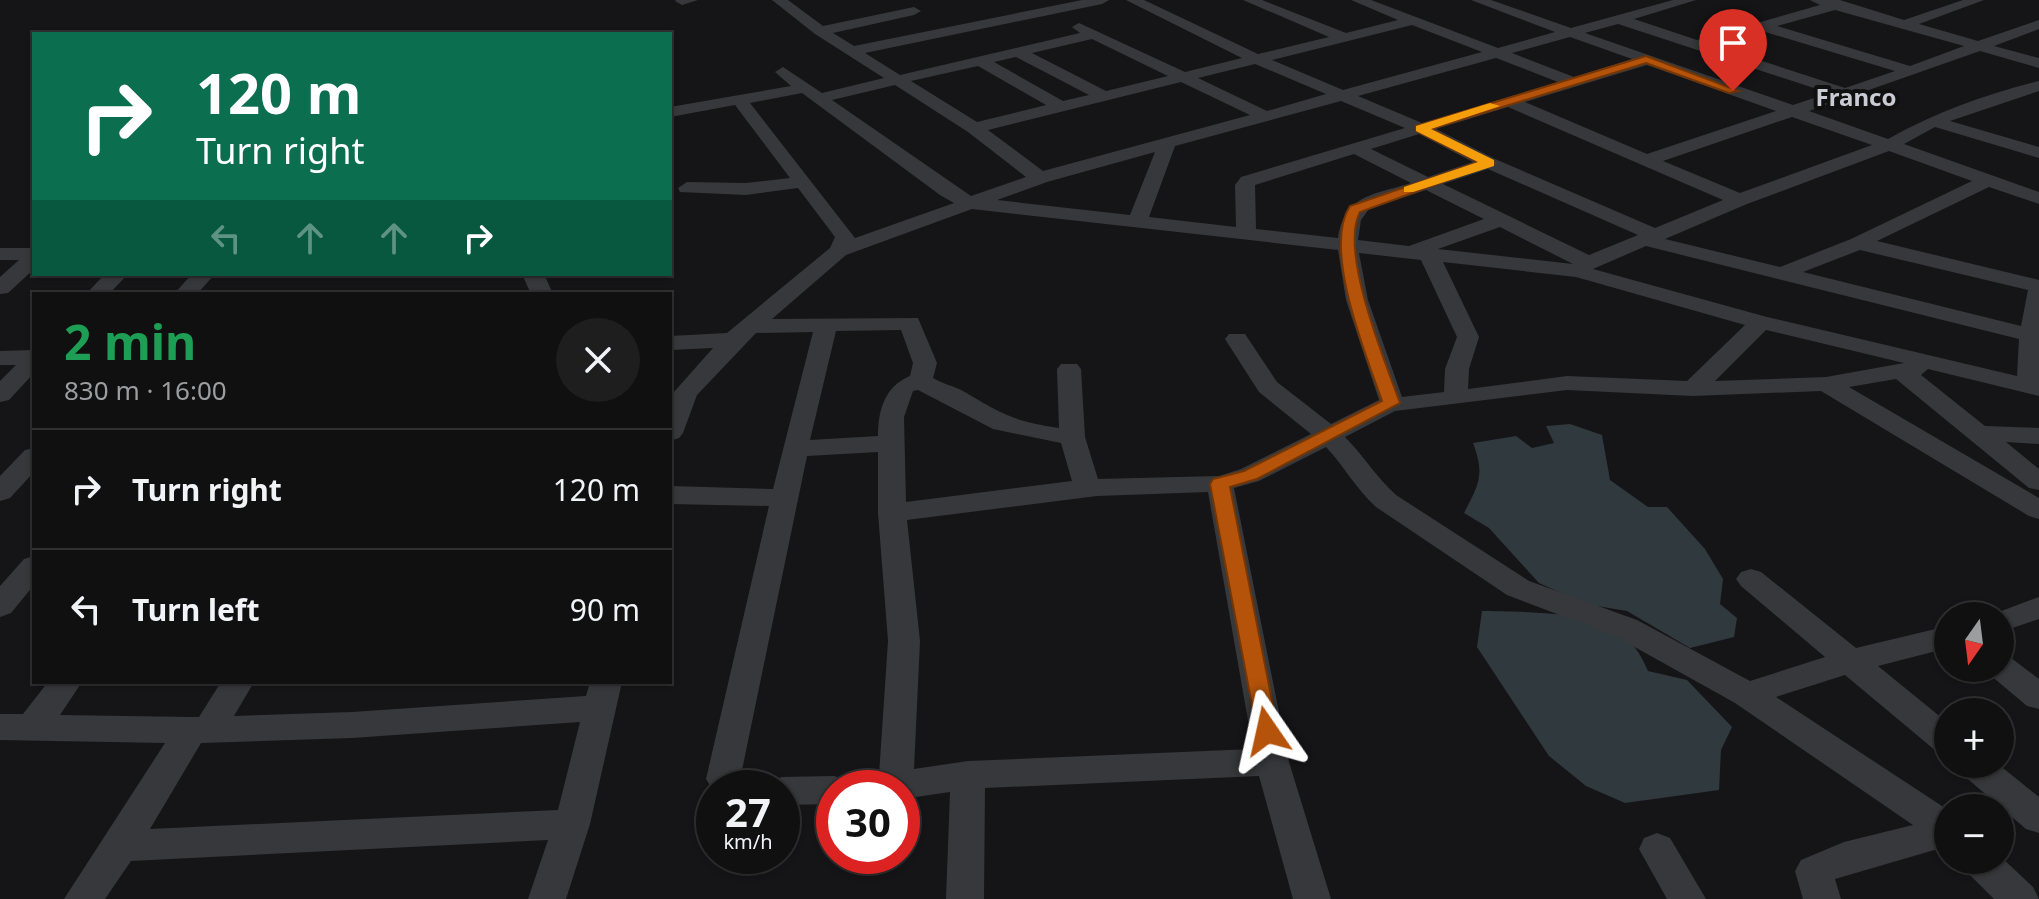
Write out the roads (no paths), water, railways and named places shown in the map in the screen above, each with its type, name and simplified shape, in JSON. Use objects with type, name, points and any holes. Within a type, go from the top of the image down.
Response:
[{"type":"street","points":[[779,0],[820,31],[974,128],[1040,178]]},
{"type":"street","points":[[894,0],[949,31]]},
{"type":"street","points":[[852,51],[1102,0]]},
{"type":"street","points":[[1133,0],[1256,59],[1420,128],[1651,238],[1780,274],[2035,336]]},
{"type":"street","points":[[1253,0],[1343,37]]},
{"type":"street","points":[[1292,0],[1368,31]]},
{"type":"street","points":[[1358,0],[1574,82]]},
{"type":"street","points":[[1478,0],[2039,198]]},
{"type":"street","points":[[1501,8],[1531,0]]},
{"type":"street","points":[[672,422],[676,400],[740,333],[839,251],[1040,178],[1689,0]]},
{"type":"street","points":[[1817,0],[2039,63]]},
{"type":"street","points":[[1696,45],[1851,0]]},
{"type":"street","points":[[1903,25],[1977,0]]},
{"type":"street","points":[[820,31],[914,11]]},
{"type":"street","points":[[1046,11],[1265,116]]},
{"type":"street","points":[[1618,19],[1845,93]]},
{"type":"street","points":[[1778,20],[1918,68]]},
{"type":"street","points":[[974,128],[1412,21]]},
{"type":"street","points":[[1647,160],[2039,24]]},
{"type":"street","points":[[1760,26],[1918,68]]},
{"type":"street","points":[[672,112],[739,99],[812,93],[899,80],[1094,34]]},
{"type":"street","points":[[1018,52],[1104,96]]},
{"type":"street","points":[[979,60],[1061,107]]},
{"type":"street","points":[[1246,233],[1244,185],[1248,181],[1646,60]]},
{"type":"street","points":[[783,72],[947,191],[969,203],[1419,254],[1582,267],[1761,322],[2033,388],[2039,288],[1858,243]]},
{"type":"street","points":[[1582,267],[1740,200],[1889,145],[1933,121],[1994,98],[2030,94],[2039,86]]},
{"type":"street","points":[[739,99],[845,237],[839,251]]},
{"type":"street","points":[[1508,101],[1740,200]]},
{"type":"street","points":[[1933,121],[2039,153]]},
{"type":"street","points":[[1138,221],[1168,142]]},
{"type":"street","points":[[1357,149],[1502,220],[1582,267]]},
{"type":"street","points":[[1392,403],[1366,333],[1346,245],[1351,216],[1355,209],[1489,163]]},
{"type":"street","points":[[1780,274],[1858,243],[1986,181]]},
{"type":"street","points":[[687,188],[746,189],[803,182]]},
{"type":"street","points":[[1419,254],[1502,220]]},
{"type":"street","points":[[0,254],[32,256]]},
{"type":"street","points":[[1419,254],[1468,337],[1457,369],[1456,397]]},
{"type":"street","points":[[0,288],[32,258]]},
{"type":"street","points":[[99,292],[115,276]]},
{"type":"street","points":[[187,292],[202,276]]},
{"type":"street","points":[[1693,389],[1761,322]]},
{"type":"street","points":[[672,343],[826,324],[910,323],[925,363],[921,380]]},
{"type":"street","points":[[725,770],[795,449],[826,324]]},
{"type":"street","points":[[1237,339],[1268,387],[1329,435],[1351,458],[1367,484],[1386,501],[1518,588],[1626,628],[1747,694],[1934,821]]},
{"type":"street","points":[[0,358],[32,358]]},
{"type":"street","points":[[0,395],[32,360]]},
{"type":"street","points":[[892,513],[1088,488],[1157,482],[1220,484],[1250,475],[1392,403],[1401,405],[1567,383],[1693,389],[1826,384],[1937,366]]},
{"type":"street","points":[[1069,369],[1072,437],[1088,488]]},
{"type":"street","points":[[1901,371],[2039,482]]},
{"type":"street","points":[[921,380],[936,392],[950,394],[980,414],[1000,422],[1030,432],[1072,437]]},
{"type":"street","points":[[891,770],[904,641],[892,513],[891,417],[903,387],[921,380]]},
{"type":"street","points":[[1826,384],[2039,510]]},
{"type":"street","points":[[1975,433],[2039,436]]},
{"type":"street","points":[[795,449],[892,443]]},
{"type":"street","points":[[4,483],[32,458]]},
{"type":"street","points":[[1220,484],[1272,762],[1312,899]]},
{"type":"street","points":[[672,495],[785,498]]},
{"type":"street","points":[[0,606],[32,568]]},
{"type":"street","points":[[1751,579],[1934,730]]},
{"type":"street","points":[[2014,616],[2039,608]]},
{"type":"street","points":[[1747,694],[1851,661],[1934,640]]},
{"type":"street","points":[[2014,677],[2039,697]]},
{"type":"street","points":[[16,727],[64,684]]},
{"type":"street","points":[[83,899],[200,729],[236,684]]},
{"type":"street","points":[[16,727],[200,729],[352,725],[602,695],[572,824],[547,899]]},
{"type":"street","points":[[920,782],[968,775],[1272,762]]},
{"type":"street","points":[[965,899],[968,775]]},
{"type":"street","points":[[1989,778],[2026,811]]},
{"type":"street","points":[[121,846],[572,824]]},
{"type":"street","points":[[1822,899],[1814,871],[1844,858],[1934,834]]},
{"type":"street","points":[[1657,849],[1687,899]]},
{"type":"street","points":[[1994,874],[2020,899]]},
{"type":"district","name":"Franco","points":[[1856,96]]}]
